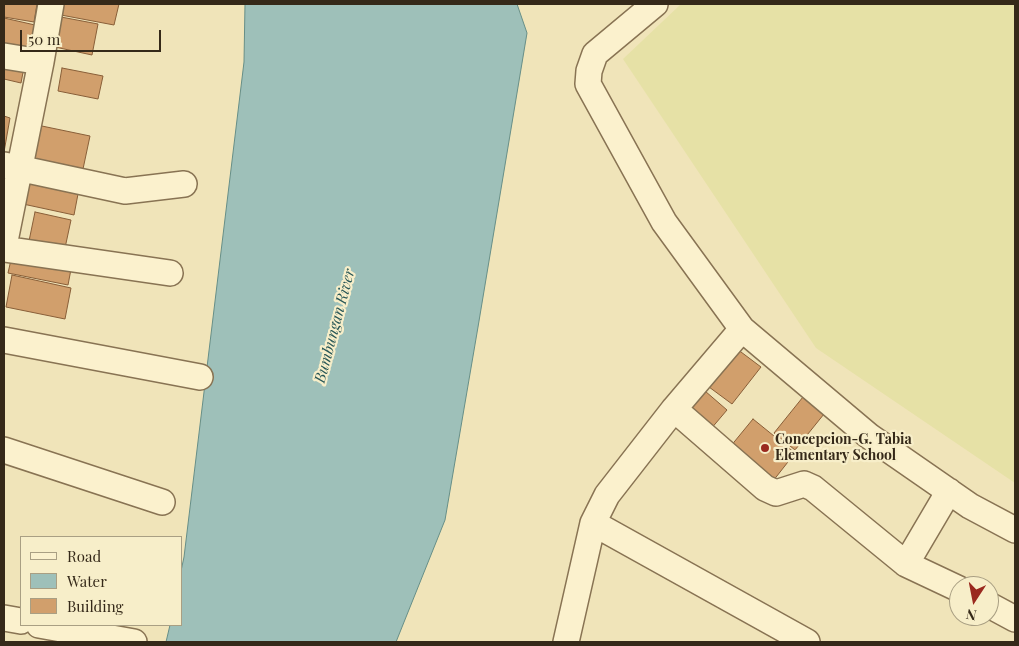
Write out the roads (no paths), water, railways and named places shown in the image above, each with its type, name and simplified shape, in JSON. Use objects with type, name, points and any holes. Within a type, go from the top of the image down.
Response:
[{"type":"street","points":[[51,4],[41,62],[12,167],[4,248],[170,273]]},
{"type":"street","points":[[655,4],[595,54],[589,71],[588,84],[664,222],[742,329],[869,436],[970,506],[1015,530]]},
{"type":"street","points":[[4,56],[41,62]]},
{"type":"street","points":[[12,167],[124,191],[184,184]]},
{"type":"street","points":[[566,642],[593,523],[607,495],[674,409],[742,329]]},
{"type":"street","points":[[4,340],[200,377]]},
{"type":"street","points":[[674,409],[765,488],[776,492],[804,484],[813,488],[906,564],[949,584]]},
{"type":"street","points":[[4,450],[162,502]]},
{"type":"street","points":[[906,564],[949,492]]},
{"type":"street","points":[[593,523],[807,642]]},
{"type":"street","points":[[999,610],[1015,619]]},
{"type":"street","points":[[4,618],[20,622]]},
{"type":"street","points":[[45,626],[134,642]]},
{"type":"water","name":"Bumbungan River","points":[[245,4],[517,4],[527,33],[445,520],[396,642],[166,642],[170,626],[182,626],[182,566],[244,62]]},
{"type":"place","name":"Concepcion-G. Tabia Elementary School","points":[[765,448]]}]
